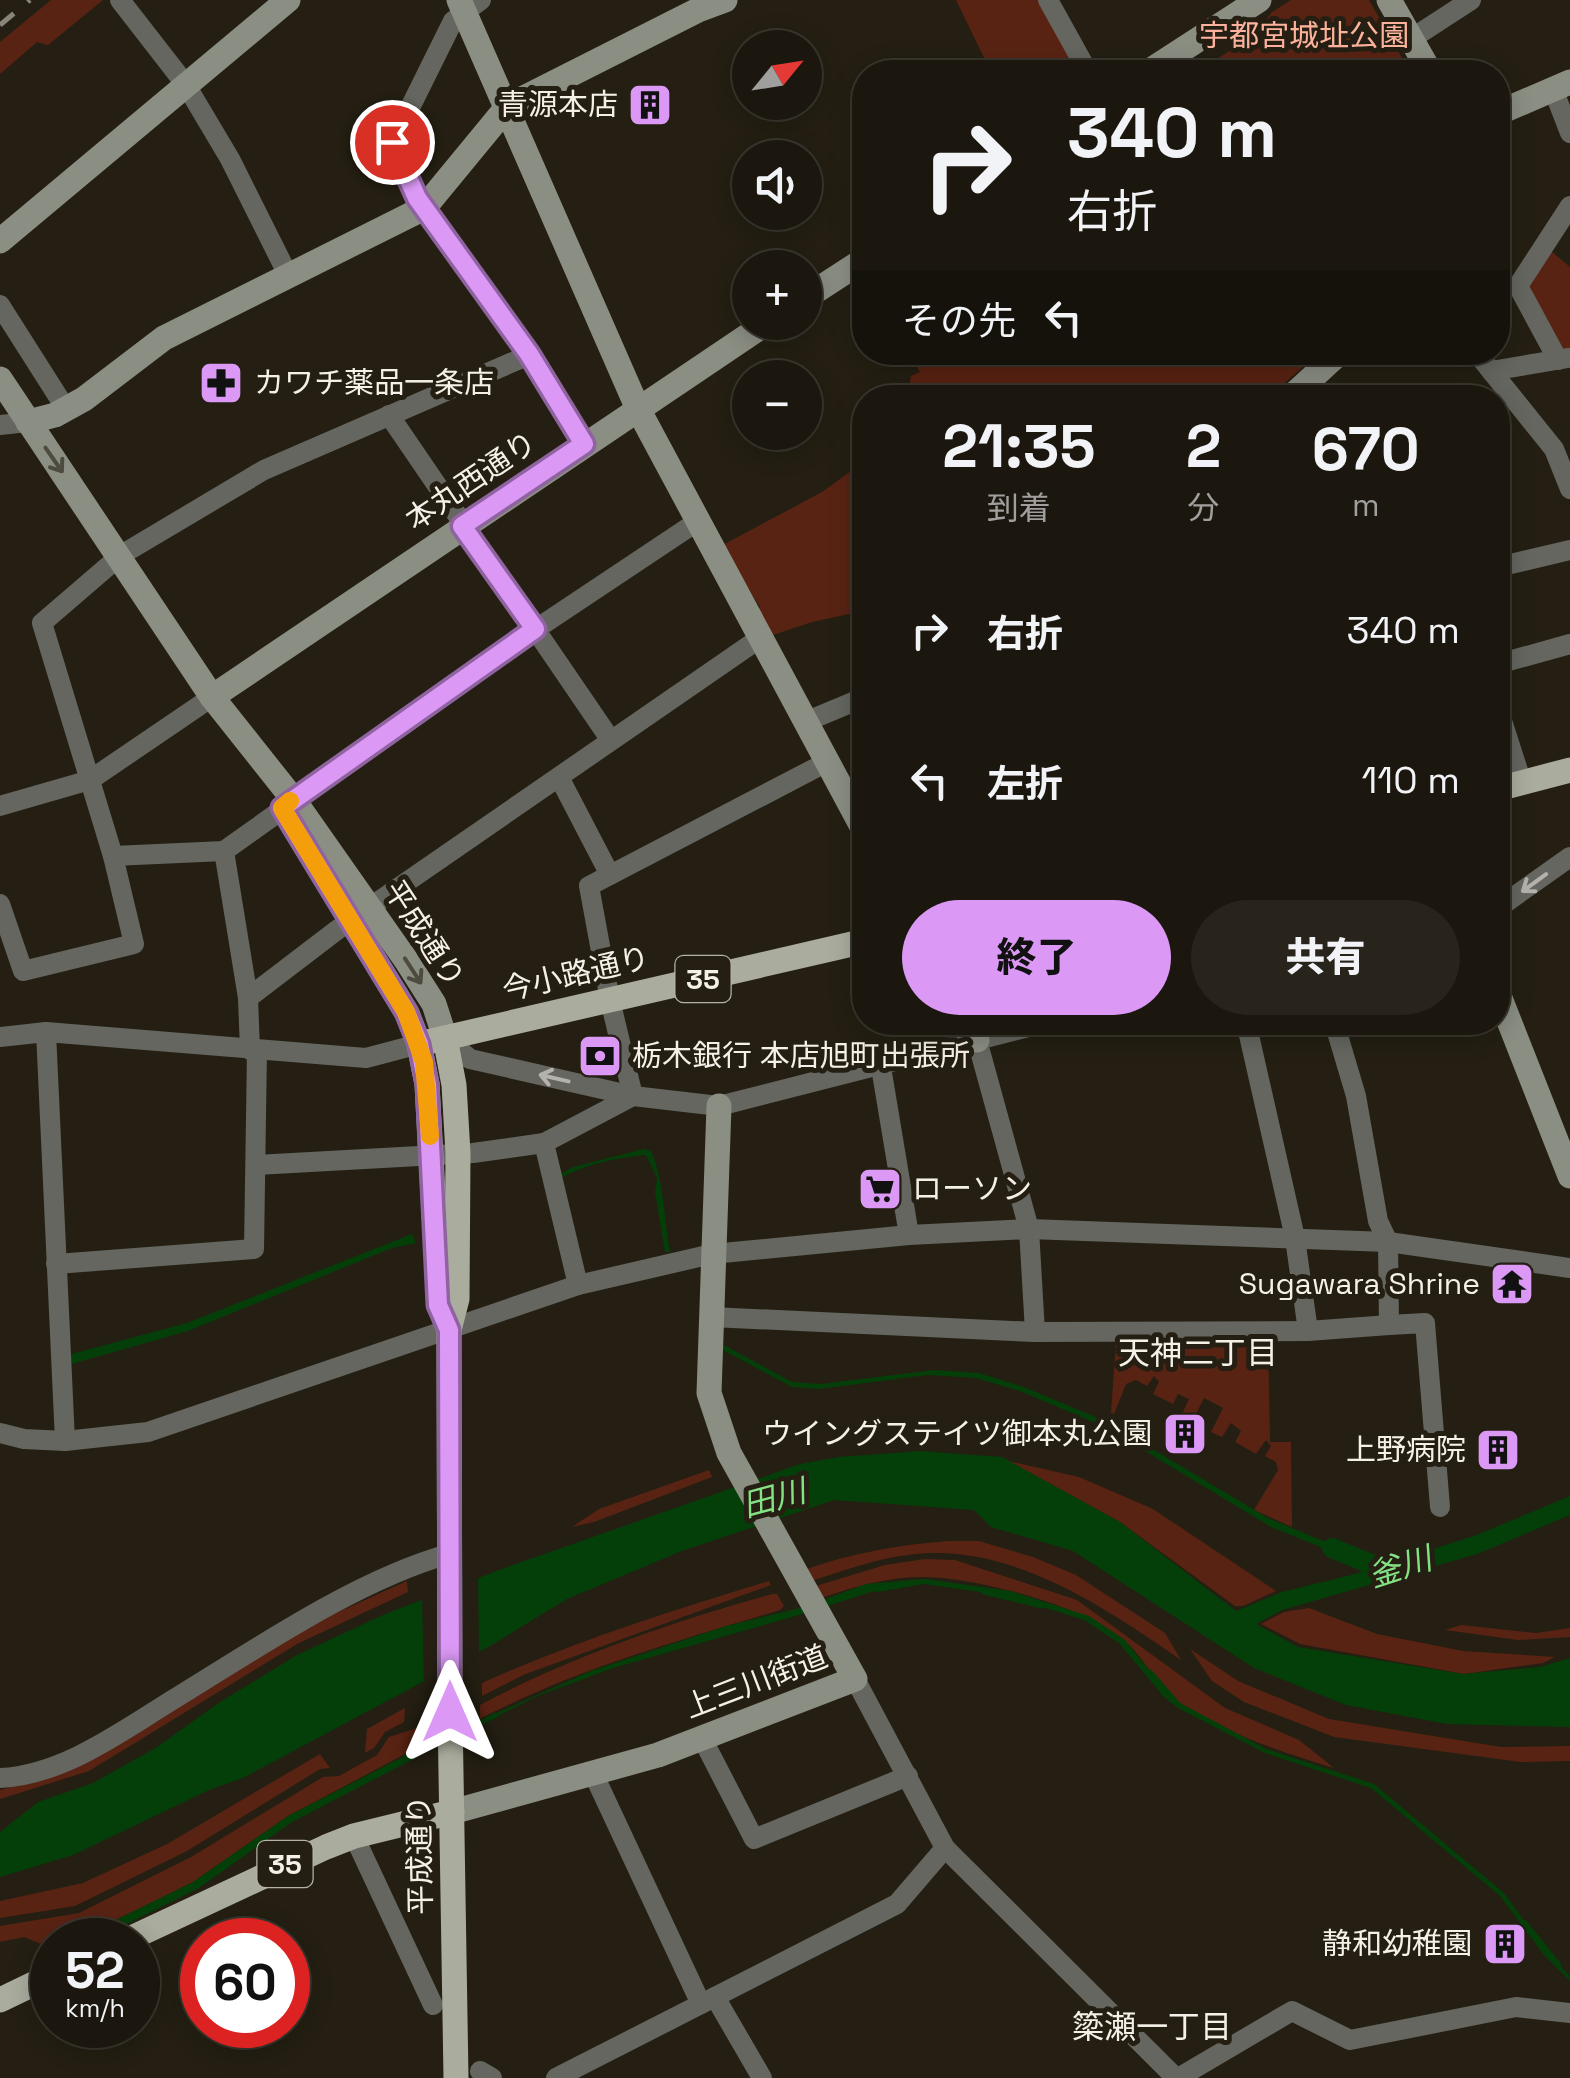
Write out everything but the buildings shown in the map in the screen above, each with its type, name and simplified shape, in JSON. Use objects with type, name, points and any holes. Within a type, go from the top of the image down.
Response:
[{"type":"main road","points":[[1510,786],[1570,770]]},
{"type":"main road","name":"今小路通り","points":[[419,1044],[852,944]]},
{"type":"main road","name":"平成通り","points":[[445,1038],[454,1084],[458,1153],[457,1299],[449,1330],[452,1812],[476,2076]]},
{"type":"main road","name":"平成通り","points":[[419,1044],[427,1084],[438,1305],[449,1330]]},
{"type":"main road","name":"上三川街道","points":[[160,1924],[354,1836],[452,1812]]},
{"type":"main road","points":[[0,2000],[30,1986]]},
{"type":"street","points":[[120,0],[186,85],[230,159],[288,275]]},
{"type":"street","points":[[0,241],[288,0]]},
{"type":"street","points":[[0,425],[28,422],[66,409],[164,338],[424,208],[508,106],[686,16],[726,0]]},
{"type":"street","points":[[1048,0],[1081,60]]},
{"type":"street","points":[[1166,60],[1259,0]]},
{"type":"street","points":[[1389,0],[1423,60]]},
{"type":"street","points":[[1411,39],[1470,0]]},
{"type":"street","points":[[584,444],[529,354],[424,208],[392,142],[453,21],[468,3],[638,408],[852,808]]},
{"type":"street","points":[[1510,109],[1561,86],[1570,133]]},
{"type":"street","points":[[1491,371],[1564,359],[1518,286],[1570,206]]},
{"type":"street","points":[[822,287],[852,267]]},
{"type":"street","points":[[0,304],[66,409]]},
{"type":"street","name":"本丸西通り","points":[[212,697],[741,340]]},
{"type":"street","points":[[0,904],[22,971],[134,944],[113,856],[42,623],[121,555],[264,470],[529,354]]},
{"type":"street","points":[[1304,385],[1326,365]]},
{"type":"street","points":[[1486,365],[1502,385]]},
{"type":"street","name":"平成通り","points":[[0,379],[361,915],[434,1004],[445,1038]]},
{"type":"street","points":[[1510,394],[1554,448],[1570,489]]},
{"type":"street","points":[[390,415],[610,739]]},
{"type":"street","points":[[113,856],[224,851],[535,629],[698,521]]},
{"type":"street","points":[[1510,564],[1570,550]]},
{"type":"street","points":[[248,998],[610,739],[760,638]]},
{"type":"street","points":[[1510,661],[1570,644]]},
{"type":"street","points":[[0,806],[90,780],[212,697]]},
{"type":"street","points":[[805,722],[852,702]]},
{"type":"street","points":[[632,1096],[589,886],[827,762]]},
{"type":"street","points":[[559,777],[610,876]]},
{"type":"street","points":[[56,1264],[254,1249],[254,1050],[224,851]]},
{"type":"street","points":[[1510,900],[1570,857]]},
{"type":"street","name":"平成通り","points":[[361,915],[419,1044]]},
{"type":"street","points":[[1510,1024],[1570,1176]]},
{"type":"street","points":[[0,1038],[46,1032],[366,1058],[419,1044]]},
{"type":"street","points":[[46,1032],[65,1441]]},
{"type":"street","points":[[445,1038],[470,1059],[632,1096],[719,1106],[881,1067],[962,1035]]},
{"type":"street","points":[[973,1035],[1029,1229],[1035,1332]]},
{"type":"street","points":[[1249,1035],[1295,1238],[1308,1330]]},
{"type":"street","points":[[1338,1035],[1356,1096],[1378,1221],[1388,1242],[1389,1325]]},
{"type":"street","points":[[881,1067],[909,1236]]},
{"type":"street","points":[[256,1165],[458,1153],[544,1142],[632,1096]]},
{"type":"street","name":"上三川街道","points":[[452,1812],[658,1755],[855,1679],[733,1460],[708,1393],[719,1106]]},
{"type":"street","points":[[544,1142],[578,1285]]},
{"type":"street","points":[[0,1432],[65,1441],[148,1432],[578,1285],[712,1254],[1029,1229],[1388,1242],[1570,1268]]},
{"type":"street","points":[[710,1317],[1035,1332],[1308,1330],[1425,1323],[1440,1507]]},
{"type":"street","points":[[0,1778],[67,1762],[284,1632],[421,1562],[449,1554]]},
{"type":"street","points":[[855,1679],[945,1848],[1177,2078],[1292,2011],[1350,2040],[1516,2006],[1570,2013]]},
{"type":"street","points":[[702,1738],[754,1839],[908,1776]]},
{"type":"street","points":[[593,1774],[708,2001],[762,2078]]},
{"type":"street","points":[[354,1836],[434,2004]]},
{"type":"street","points":[[559,2078],[897,1904],[945,1848]]},
{"type":"green space","points":[[51,0],[103,0],[48,45],[37,42],[0,74],[0,42]]},
{"type":"green space","points":[[956,0],[1043,0],[1076,60],[985,60]]},
{"type":"green space","name":"宇都宮城址公園","points":[[1291,0],[1369,0],[1403,60],[1215,60],[1252,36],[1272,12]]},
{"type":"green space","points":[[1551,251],[1570,267],[1570,352],[1563,354],[1529,286]]},
{"type":"green space","points":[[916,365],[1305,365],[1283,385],[909,385],[911,376],[920,372]]},
{"type":"green space","points":[[852,470],[852,613],[770,636],[755,611],[760,607],[721,546],[822,492]]},
{"type":"green space","points":[[1268,1340],[1270,1442],[1291,1442],[1292,1527],[1254,1510],[1278,1470],[1276,1462],[1265,1456],[1271,1446],[1266,1440],[1256,1454],[1235,1442],[1241,1431],[1231,1423],[1222,1437],[1211,1432],[1223,1408],[1204,1398],[1193,1420],[1182,1414],[1189,1399],[1178,1394],[1173,1404],[1153,1394],[1159,1382],[1154,1376],[1147,1386],[1136,1380],[1126,1384],[1114,1414],[1111,1413],[1116,1342]]},
{"type":"green space","points":[[1008,1461],[1079,1477],[1153,1509],[1276,1591],[1235,1606],[1120,1522]]},
{"type":"green space","points":[[709,1470],[712,1477],[572,1527],[599,1509]]},
{"type":"green space","points":[[979,1541],[1076,1575],[1165,1633],[1181,1660],[1087,1599],[1018,1568],[982,1558],[945,1553],[908,1555],[811,1581],[804,1570],[875,1551]]},
{"type":"green space","points":[[925,1559],[955,1560],[1077,1600],[1225,1708],[1299,1740],[1334,1768],[1255,1741],[1198,1714],[1172,1697],[1125,1641],[1107,1628],[1030,1596],[973,1582],[912,1577],[859,1586],[821,1598],[816,1586],[885,1565]]},
{"type":"green space","points":[[407,1581],[408,1592],[297,1644],[89,1771],[0,1799],[0,1790],[54,1774],[256,1656]]},
{"type":"green space","points":[[769,1581],[771,1585],[523,1675],[482,1696],[482,1683],[552,1654]]},
{"type":"green space","points":[[777,1594],[784,1606],[780,1610],[590,1671],[480,1719],[480,1705],[550,1671],[697,1616]]},
{"type":"green space","points":[[1309,1608],[1377,1634],[1463,1651],[1555,1657],[1543,1663],[1464,1674],[1300,1644],[1261,1624],[1284,1612]]},
{"type":"green space","points":[[1461,1625],[1536,1633],[1570,1628],[1570,1637],[1518,1640],[1445,1630]]},
{"type":"green space","points":[[1190,1649],[1238,1681],[1329,1719],[1501,1747],[1570,1746],[1570,1761],[1521,1762],[1334,1737],[1244,1702],[1212,1681]]},
{"type":"green space","points":[[405,1708],[404,1722],[385,1732],[374,1748],[365,1753],[367,1729]]},
{"type":"green space","points":[[423,1726],[426,1743],[288,1816],[193,1882],[120,1918],[49,1918],[79,1913],[191,1857],[323,1777],[339,1776],[377,1755],[389,1737]]},
{"type":"green space","points":[[320,1754],[330,1768],[320,1769],[187,1851],[75,1906],[0,1918],[0,1901],[83,1883],[167,1844]]},
{"type":"green space","points":[[30,1921],[30,1939],[0,1942],[0,1926]]},
{"type":"water","points":[[644,1149],[651,1151],[659,1175],[670,1252],[665,1252],[655,1192],[657,1178],[646,1155],[600,1163],[557,1180],[557,1176],[573,1167]]},
{"type":"water","points":[[412,1234],[416,1243],[392,1248],[188,1331],[68,1365],[68,1355],[187,1323]]},
{"type":"water","points":[[720,1343],[792,1382],[821,1384],[934,1370],[979,1373],[1024,1387],[1107,1422],[1268,1518],[1357,1555],[1355,1561],[1271,1527],[1107,1428],[1020,1391],[976,1378],[928,1375],[819,1389],[792,1387],[719,1348]]},
{"type":"water","points":[[920,1451],[1002,1457],[1120,1522],[1236,1611],[1282,1592],[1351,1575],[1477,1535],[1570,1496],[1570,1515],[1477,1554],[1282,1610],[1256,1624],[1298,1647],[1463,1674],[1540,1667],[1570,1658],[1570,1727],[1447,1724],[1346,1705],[1254,1668],[1073,1551],[991,1527],[974,1510],[834,1500],[682,1551],[567,1599],[490,1646],[243,1778],[209,1790],[73,1855],[0,1877],[0,1832],[38,1802],[93,1783],[157,1747],[297,1655],[385,1614],[800,1464]]},
{"type":"water","points":[[925,1579],[1010,1591],[1089,1616],[1125,1640],[1168,1694],[1182,1704],[1266,1749],[1374,1784],[1504,1893],[1570,1981],[1544,1955],[1500,1896],[1371,1788],[1265,1753],[1178,1708],[1119,1643],[1084,1620],[1008,1596],[924,1584],[877,1592],[863,1589],[806,1613],[613,1668],[538,1696],[491,1719],[490,1716],[591,1671],[726,1626],[804,1607],[866,1584]]},
{"type":"water","points":[[424,1746],[423,1754],[292,1822],[199,1888],[139,1918],[120,1918],[193,1882],[288,1816]]},
{"type":"pier","points":[[478,1572],[479,1658],[424,1688],[422,1594]]},
{"type":"waterway","name":"釜川","points":[[1332,1548],[1390,1572]]},
{"type":"waterway","points":[[828,1603],[875,1588]]},
{"type":"waterway","points":[[984,1592],[1042,1606]]},
{"type":"waterway","points":[[1150,1672],[1176,1702]]},
{"type":"waterway","points":[[457,1734],[496,1715]]},
{"type":"waterway","points":[[421,1752],[443,1741]]},
{"type":"waterway","points":[[1525,1923],[1559,1965]]},
{"type":"railway","points":[[0,25],[30,0]]},
{"type":"slow traffic","points":[[290,801],[282,808],[406,1012],[424,1062],[430,1136]]},
{"type":"place","name":"青源本店","points":[[650,105]]},
{"type":"place","name":"カワチ薬品一条店","points":[[221,383]]},
{"type":"place","name":"栃木銀行 本店旭町出張所","points":[[600,1056]]},
{"type":"place","name":"ローソン","points":[[880,1189]]},
{"type":"place","name":"Sugawara Shrine","points":[[1512,1284]]},
{"type":"place","name":"ウイングステイツ御本丸公園","points":[[1185,1434]]},
{"type":"place","name":"上野病院","points":[[1498,1450]]},
{"type":"place","name":"静和幼稚園","points":[[1505,1944]]},
{"type":"district","name":"天神二丁目","points":[[1198,1353]]},
{"type":"district","name":"簗瀬一丁目","points":[[1152,2027]]},
{"type":"route","points":[[392,142],[417,198],[529,354],[584,444],[462,526],[535,629],[282,808],[406,1012],[424,1062],[438,1305],[449,1330],[450,1712]]},
{"type":"water label","name":"田川","points":[[774,1498]]}]
